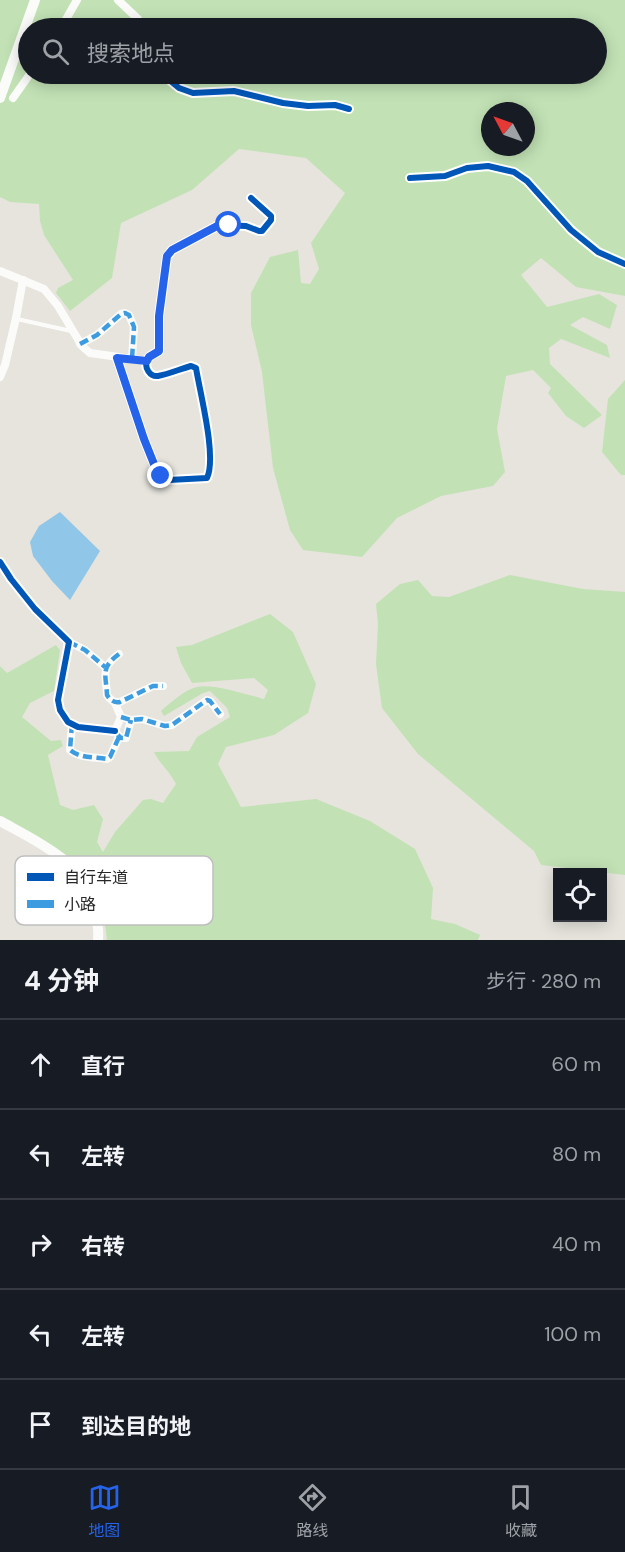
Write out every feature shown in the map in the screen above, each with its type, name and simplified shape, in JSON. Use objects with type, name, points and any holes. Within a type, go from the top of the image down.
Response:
[{"type":"street","points":[[28,18],[34,0]]},
{"type":"street","points":[[67,18],[77,0]]},
{"type":"street","points":[[118,0],[136,18]]},
{"type":"street","points":[[0,98],[18,46]]},
{"type":"street","points":[[13,98],[23,84]]},
{"type":"street","points":[[174,84],[193,93],[234,91],[283,103],[308,106],[335,105],[349,109]]},
{"type":"street","points":[[410,178],[445,176],[467,168],[488,166],[514,172],[527,181],[571,230],[598,252],[625,264]]},
{"type":"street","points":[[117,358],[144,439],[161,476],[169,480],[207,478],[210,472],[210,448],[196,368],[190,366],[157,376],[151,375],[148,371],[147,361],[159,351],[159,316],[167,256],[172,250],[219,225],[246,226],[262,231],[271,220],[270,216],[251,198]]},
{"type":"street","points":[[0,271],[44,289],[58,306],[80,344],[90,353],[147,361]]},
{"type":"street","points":[[0,376],[5,364],[23,280]]},
{"type":"street","points":[[80,344],[97,335],[125,313],[129,315],[134,327],[132,359]]},
{"type":"street","points":[[1,564],[35,609],[69,642],[105,667]]},
{"type":"street","points":[[69,642],[58,700],[60,710],[68,722],[78,727],[117,734],[126,738],[131,720]]},
{"type":"street","points":[[72,724],[70,750],[73,753],[107,759],[110,757],[121,717],[116,703],[107,695],[105,667],[119,654]]},
{"type":"street","points":[[116,703],[153,686],[163,686]]},
{"type":"street","points":[[121,717],[131,720],[142,719],[165,726],[172,725],[207,700],[220,714]]},
{"type":"street","points":[[0,821],[59,856]]},
{"type":"street","points":[[97,925],[98,940]]},
{"type":"lane","points":[[16,318],[73,331]]},
{"type":"green space","points":[[0,0],[625,0],[625,296],[576,287],[541,258],[521,275],[547,307],[599,294],[617,305],[610,329],[583,317],[570,325],[607,345],[610,358],[561,339],[549,348],[550,364],[602,415],[584,428],[566,416],[548,393],[551,388],[533,370],[506,376],[497,429],[505,472],[493,486],[441,496],[397,518],[362,557],[303,550],[290,530],[273,468],[262,372],[251,325],[251,293],[270,257],[298,250],[301,283],[310,284],[319,269],[311,243],[345,193],[306,158],[239,149],[192,190],[121,223],[112,278],[70,311],[56,293],[58,288],[73,280],[44,235],[39,204],[10,202],[0,197]]},
{"type":"green space","points":[[625,380],[625,475],[621,475],[602,452],[608,399]]},
{"type":"green space","points":[[510,575],[583,589],[625,592],[625,875],[607,873],[607,868],[566,868],[541,865],[534,851],[418,754],[382,708],[376,664],[378,624],[376,604],[400,584],[418,580],[432,596],[449,597]]},
{"type":"green space","points":[[270,614],[293,632],[316,684],[308,713],[274,735],[226,747],[218,764],[241,807],[316,799],[370,821],[415,849],[433,888],[431,919],[455,924],[480,935],[478,940],[107,940],[105,925],[213,925],[213,856],[68,856],[0,816],[0,666],[7,673],[56,645],[60,650],[54,691],[30,703],[22,717],[51,741],[61,740],[63,746],[48,755],[60,805],[73,810],[94,805],[103,819],[97,842],[103,852],[115,832],[143,800],[151,799],[163,803],[176,784],[154,752],[189,751],[197,737],[230,717],[227,708],[210,691],[164,716],[161,711],[183,693],[197,687],[221,688],[264,699],[268,690],[254,678],[192,683],[181,663],[176,647],[192,645]]},
{"type":"water","points":[[60,512],[100,551],[70,600],[33,556],[30,542],[39,526]]},
{"type":"marked path","points":[[80,344],[97,335],[125,313],[129,315],[134,327],[132,359]]},
{"type":"marked path","points":[[69,642],[85,650],[105,667]]},
{"type":"marked path","points":[[119,654],[109,663],[105,676],[107,695],[111,700],[120,702],[153,686],[163,686]]},
{"type":"marked path","points":[[121,717],[131,720],[142,719],[165,726],[172,725],[207,700],[220,714]]},
{"type":"marked path","points":[[116,733],[121,738],[126,738],[131,720]]},
{"type":"marked path","points":[[72,724],[70,750],[82,756],[107,759],[119,737]]},
{"type":"cycle path","points":[[174,84],[193,93],[234,91],[283,103],[308,106],[335,105],[349,109]]},
{"type":"cycle path","points":[[410,178],[445,176],[467,168],[488,166],[514,172],[527,181],[571,230],[598,252],[625,264]]},
{"type":"cycle path","points":[[117,358],[144,439],[161,476],[169,480],[207,478],[210,468],[209,441],[196,368],[191,366],[155,376],[148,371],[146,363],[149,357],[159,351],[159,316],[167,257],[172,250],[219,225],[246,226],[262,231],[271,220],[271,216],[251,198]]},
{"type":"cycle path","points":[[0,562],[35,609],[69,642],[58,700],[60,710],[68,722],[78,727],[115,731]]},
{"type":"route","points":[[161,476],[144,439],[117,358],[147,361],[159,351],[159,316],[167,256],[172,250],[219,225],[229,225]]}]
